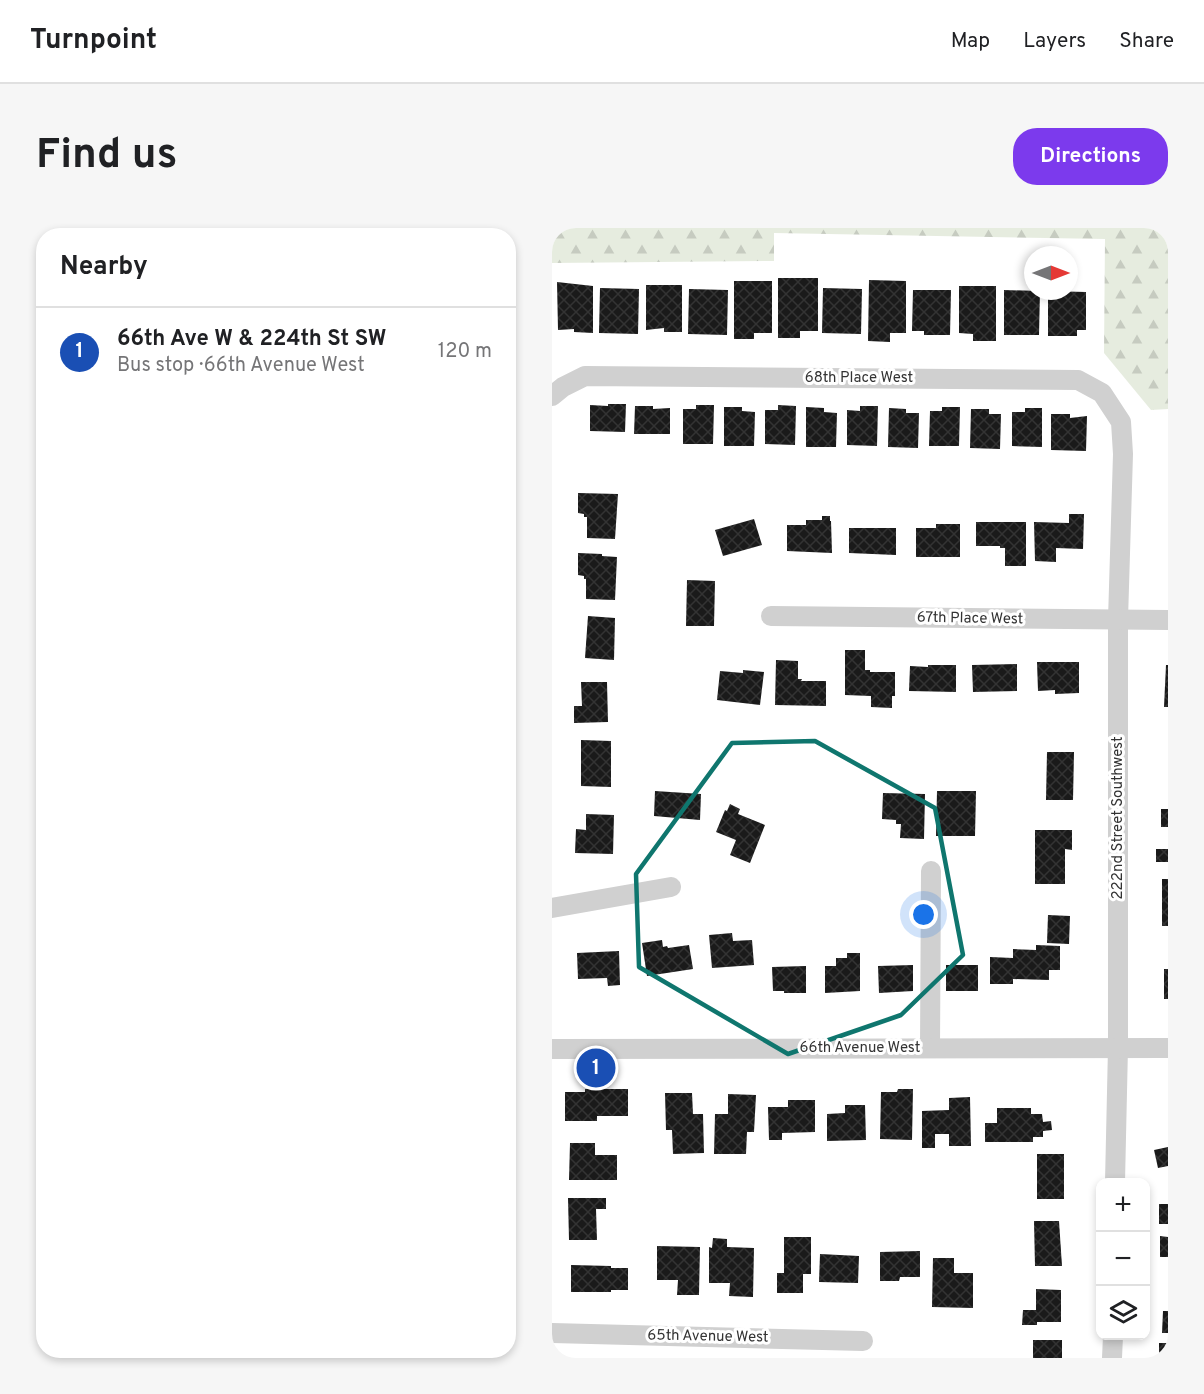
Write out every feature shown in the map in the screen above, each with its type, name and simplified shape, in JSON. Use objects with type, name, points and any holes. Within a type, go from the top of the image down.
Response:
[{"type":"street","name":"68th Place West","points":[[552,396],[563,387],[585,376],[1078,380],[1102,393],[1121,422],[1124,454]]},
{"type":"street","name":"222nd Street Southwest","points":[[1115,1178],[1118,1047],[1118,620],[1124,454]]},
{"type":"street","name":"67th Place West","points":[[771,616],[1168,620]]},
{"type":"street","points":[[930,1048],[931,871]]},
{"type":"street","points":[[552,908],[671,887]]},
{"type":"street","name":"66th Avenue West","points":[[552,1049],[1168,1048]]},
{"type":"street","name":"65th Avenue West","points":[[552,1333],[863,1341]]},
{"type":"street","points":[[1112,1358],[1113,1340]]},
{"type":"highlighted area","points":[[815,741],[935,808],[963,955],[901,1015],[788,1054],[639,967],[636,874],[732,743]]},
{"type":"green space","points":[[552,228],[1168,228],[1168,409],[1151,410],[1104,353],[1105,239],[774,233],[774,261],[552,263]]},
{"type":"building","points":[[778,278],[818,278],[818,331],[800,331],[800,338],[778,338]]},
{"type":"building","points":[[869,280],[906,281],[906,333],[890,333],[890,342],[868,341]]},
{"type":"building","points":[[734,281],[772,281],[772,333],[754,333],[754,339],[734,339]]},
{"type":"building","points":[[557,282],[593,286],[593,333],[574,332],[574,329],[558,330]]},
{"type":"building","points":[[646,285],[682,285],[682,332],[664,332],[664,328],[646,330]]},
{"type":"building","points":[[959,286],[996,286],[996,341],[973,341],[973,334],[959,333]]},
{"type":"building","points":[[600,288],[639,289],[638,334],[599,333]]},
{"type":"building","points":[[823,288],[862,289],[861,334],[822,333]]},
{"type":"building","points":[[689,289],[728,290],[727,335],[688,334]]},
{"type":"building","points":[[913,290],[951,290],[950,335],[924,335],[924,331],[912,331]]},
{"type":"building","points":[[1004,290],[1024,291],[1024,300],[1040,300],[1039,335],[1004,335]]},
{"type":"building","points":[[1078,292],[1086,292],[1086,330],[1077,330],[1077,336],[1048,336],[1048,300],[1078,300]]},
{"type":"building","points":[[608,404],[626,404],[625,432],[590,431],[590,405],[608,406]]},
{"type":"building","points":[[696,405],[714,405],[713,444],[683,444],[683,409],[696,409]]},
{"type":"building","points":[[778,405],[796,406],[795,445],[765,444],[765,410],[778,410]]},
{"type":"building","points":[[635,406],[653,406],[653,409],[670,408],[670,434],[634,434]]},
{"type":"building","points":[[860,406],[878,406],[877,446],[847,445],[847,410],[860,411]]},
{"type":"building","points":[[724,407],[742,407],[742,411],[755,412],[754,446],[724,446]]},
{"type":"building","points":[[806,407],[824,408],[824,412],[837,413],[836,447],[806,447]]},
{"type":"building","points":[[942,407],[960,407],[959,446],[929,446],[930,411],[942,411]]},
{"type":"building","points":[[889,408],[906,409],[906,413],[919,413],[918,448],[888,447]]},
{"type":"building","points":[[1025,408],[1042,408],[1042,447],[1012,446],[1012,412],[1025,412]]},
{"type":"building","points":[[971,409],[989,409],[989,414],[1001,414],[1000,449],[970,448]]},
{"type":"building","points":[[1051,414],[1070,414],[1070,418],[1087,416],[1086,451],[1051,450]]},
{"type":"building","points":[[578,493],[618,494],[615,539],[587,538],[587,517],[578,513]]},
{"type":"building","points":[[1069,514],[1084,514],[1083,549],[1056,548],[1056,562],[1035,561],[1034,522],[1069,523]]},
{"type":"building","points":[[822,516],[830,516],[832,553],[787,551],[787,525],[806,525],[806,520],[822,520]]},
{"type":"building","points":[[754,519],[762,545],[723,556],[715,530]]},
{"type":"building","points":[[976,522],[1026,522],[1026,566],[1005,566],[1005,548],[1000,548],[1000,546],[976,546]]},
{"type":"building","points":[[936,524],[960,524],[960,557],[916,557],[916,528],[936,528]]},
{"type":"building","points":[[849,528],[896,528],[896,555],[849,553]]},
{"type":"building","points":[[578,553],[617,557],[615,600],[586,599],[586,579],[578,575]]},
{"type":"building","points":[[687,580],[715,581],[714,626],[686,626]]},
{"type":"building","points":[[588,616],[615,618],[614,660],[585,658]]},
{"type":"building","points":[[845,650],[865,650],[865,670],[895,672],[895,696],[892,696],[892,708],[871,707],[871,696],[845,695]]},
{"type":"building","points":[[776,660],[798,661],[798,679],[802,679],[801,681],[826,681],[826,706],[775,705]]},
{"type":"building","points":[[1037,662],[1079,662],[1079,693],[1055,694],[1055,690],[1038,691]]},
{"type":"building","points":[[1017,664],[1017,691],[973,692],[972,665]]},
{"type":"building","points":[[928,665],[956,665],[956,692],[909,691],[910,666],[928,667]]},
{"type":"building","points":[[1166,665],[1168,665],[1168,707],[1164,707]]},
{"type":"building","points":[[743,670],[764,672],[760,705],[717,700],[720,671],[743,673]]},
{"type":"building","points":[[581,682],[607,682],[608,722],[574,723],[574,706],[582,706]]},
{"type":"building","points":[[581,740],[611,741],[611,787],[581,786]]},
{"type":"building","points":[[1047,752],[1074,752],[1073,800],[1046,800]]},
{"type":"building","points":[[655,791],[701,794],[700,820],[654,816]]},
{"type":"building","points":[[937,791],[976,791],[975,836],[936,836]]},
{"type":"building","points":[[883,793],[925,794],[924,839],[900,838],[901,824],[896,824],[896,820],[882,819]]},
{"type":"building","points":[[730,804],[740,809],[738,814],[765,825],[750,863],[730,855],[736,840],[716,832]]},
{"type":"building","points":[[1161,809],[1168,809],[1168,827],[1161,827]]},
{"type":"building","points":[[586,814],[614,815],[613,854],[575,853],[576,829],[586,830]]},
{"type":"building","points":[[1035,830],[1072,830],[1072,850],[1065,849],[1065,884],[1035,884]]},
{"type":"building","points":[[1156,849],[1168,849],[1168,862],[1156,862]]},
{"type":"building","points":[[1162,879],[1168,879],[1168,926],[1162,926]]},
{"type":"building","points":[[1048,915],[1070,916],[1069,944],[1047,943]]},
{"type":"building","points":[[732,933],[733,941],[752,940],[754,965],[712,968],[709,935]]},
{"type":"building","points":[[662,940],[663,947],[668,948],[689,945],[693,969],[647,976],[642,943]]},
{"type":"building","points":[[1036,945],[1060,946],[1060,970],[1049,970],[1049,980],[1013,979],[1013,984],[990,984],[990,957],[1013,958],[1013,949],[1036,950]]},
{"type":"building","points":[[619,951],[620,985],[608,986],[607,978],[578,979],[577,953]]},
{"type":"building","points":[[847,953],[860,953],[860,991],[825,993],[825,966],[836,966],[836,958],[847,958]]},
{"type":"building","points":[[913,965],[913,991],[879,993],[878,966]]},
{"type":"building","points":[[946,965],[978,965],[978,991],[946,991]]},
{"type":"building","points":[[806,966],[806,993],[773,991],[772,967]]},
{"type":"building","points":[[1164,969],[1168,969],[1168,999],[1164,999]]},
{"type":"building","points":[[585,1089],[628,1089],[628,1116],[597,1116],[597,1121],[565,1121],[565,1092],[585,1092]]},
{"type":"building","points":[[898,1089],[913,1089],[912,1140],[880,1139],[881,1092],[897,1092]]},
{"type":"building","points":[[665,1093],[692,1093],[693,1114],[703,1114],[704,1153],[673,1154],[672,1130],[666,1130]]},
{"type":"building","points":[[728,1094],[756,1095],[754,1132],[747,1132],[746,1154],[714,1154],[715,1114],[728,1114]]},
{"type":"building","points":[[970,1097],[971,1146],[949,1146],[949,1134],[935,1134],[935,1148],[922,1148],[922,1111],[949,1110],[949,1098]]},
{"type":"building","points":[[788,1100],[815,1100],[815,1132],[782,1133],[782,1140],[769,1140],[768,1107],[788,1107]]},
{"type":"building","points":[[845,1105],[865,1105],[866,1140],[827,1141],[827,1114],[845,1113]]},
{"type":"building","points":[[997,1108],[1031,1108],[1031,1114],[1042,1114],[1043,1122],[1051,1121],[1052,1130],[1043,1131],[1043,1137],[1033,1137],[1033,1142],[985,1142],[985,1123],[997,1123]]},
{"type":"building","points":[[570,1143],[595,1143],[595,1155],[617,1155],[617,1180],[569,1180]]},
{"type":"building","points":[[1168,1147],[1168,1166],[1158,1168],[1154,1150]]},
{"type":"building","points":[[1037,1154],[1064,1154],[1064,1199],[1037,1199]]},
{"type":"building","points":[[568,1198],[606,1198],[606,1209],[596,1209],[597,1240],[569,1240]]},
{"type":"building","points":[[1159,1204],[1168,1204],[1168,1224],[1159,1224]]},
{"type":"building","points":[[1034,1221],[1059,1221],[1062,1266],[1035,1266]]},
{"type":"building","points":[[1160,1236],[1168,1237],[1168,1257],[1160,1257]]},
{"type":"building","points":[[784,1237],[811,1237],[811,1274],[803,1274],[803,1293],[777,1293],[777,1273],[784,1273]]},
{"type":"building","points":[[713,1238],[727,1239],[727,1247],[754,1248],[753,1297],[729,1296],[730,1283],[709,1283],[709,1247],[712,1248]]},
{"type":"building","points":[[657,1246],[700,1247],[699,1295],[677,1295],[678,1280],[657,1280]]},
{"type":"building","points":[[920,1251],[920,1277],[900,1277],[899,1281],[880,1281],[880,1252]]},
{"type":"building","points":[[820,1254],[859,1256],[858,1283],[819,1282]]},
{"type":"building","points":[[933,1258],[954,1258],[954,1273],[973,1273],[973,1308],[932,1307]]},
{"type":"building","points":[[571,1265],[628,1268],[628,1290],[571,1292]]},
{"type":"building","points":[[1036,1289],[1061,1290],[1061,1322],[1037,1322],[1037,1325],[1022,1325],[1023,1310],[1036,1310]]},
{"type":"building","points":[[1163,1311],[1168,1311],[1168,1333],[1162,1333]]},
{"type":"building","points":[[1033,1340],[1062,1340],[1062,1358],[1033,1358]]},
{"type":"building","points":[[1159,1343],[1168,1343],[1168,1358],[1159,1358]]},
{"type":"place","name":"66th Ave W & 224th St SW","points":[[596,1068]]}]
